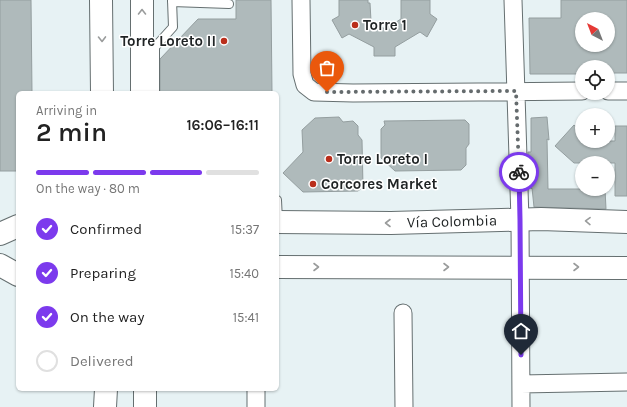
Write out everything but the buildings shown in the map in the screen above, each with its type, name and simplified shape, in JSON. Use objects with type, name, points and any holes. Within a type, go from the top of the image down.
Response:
[{"type":"main road","points":[[101,0],[102,91]]},
{"type":"main road","points":[[142,0],[142,91]]},
{"type":"main road","name":"Vía Colombia","points":[[279,222],[391,223],[520,220],[627,222]]},
{"type":"main road","points":[[0,234],[16,227]]},
{"type":"main road","points":[[0,265],[16,274]]},
{"type":"main road","points":[[279,267],[627,268]]},
{"type":"main road","points":[[105,407],[106,391]]},
{"type":"main road","points":[[145,391],[145,407]]},
{"type":"street","points":[[301,0],[302,74],[305,85],[314,92],[575,91]]},
{"type":"street","points":[[513,0],[521,267],[521,407]]},
{"type":"street","points":[[615,91],[627,91]]},
{"type":"street","points":[[0,240],[16,238]]},
{"type":"street","points":[[0,265],[16,265]]},
{"type":"street","points":[[403,313],[404,407]]},
{"type":"street","points":[[521,384],[627,382]]},
{"type":"street","points":[[256,391],[256,407]]},
{"type":"lane","points":[[155,91],[155,47],[173,26],[172,1],[229,4]]},
{"type":"way so far","points":[[327,92],[516,91],[519,172]]},
{"type":"place","name":"Torre 1","points":[[355,25]]},
{"type":"place","name":"Torre Loreto II","points":[[224,41]]},
{"type":"place","name":"Torre Loreto I","points":[[329,159]]},
{"type":"place","name":"Corcores Market","points":[[313,184]]},
{"type":"route","points":[[519,172],[521,355]]}]
